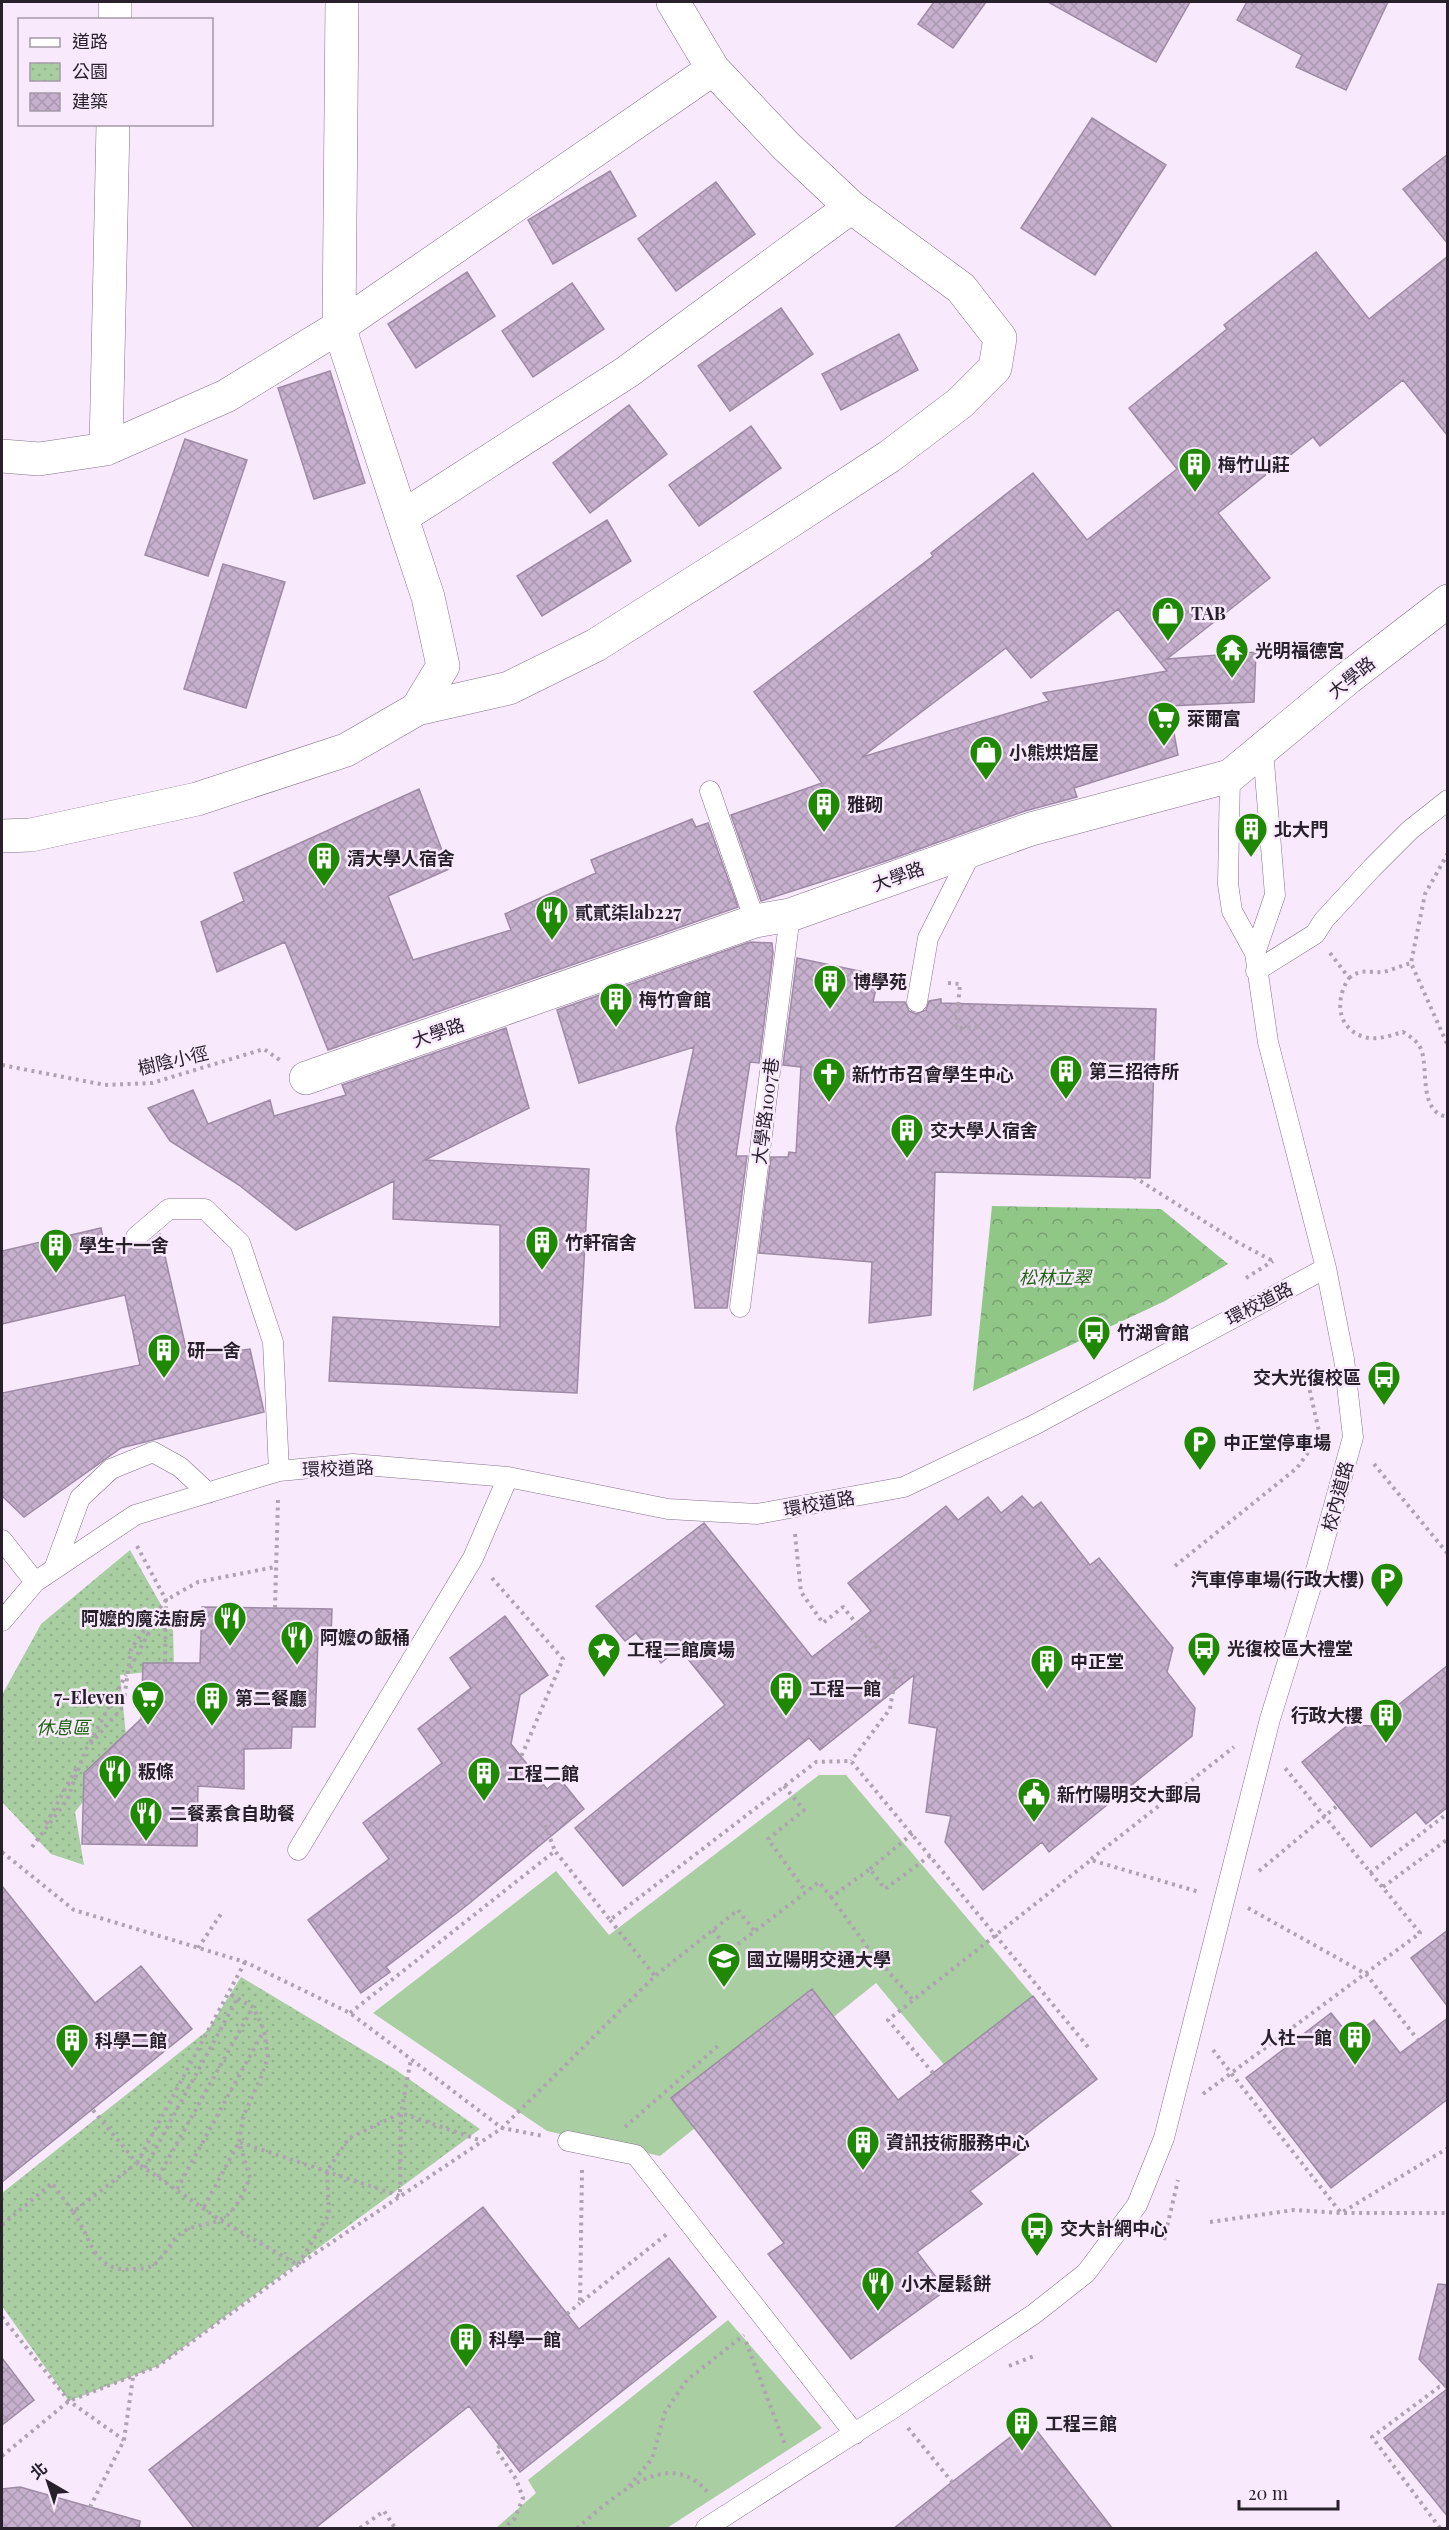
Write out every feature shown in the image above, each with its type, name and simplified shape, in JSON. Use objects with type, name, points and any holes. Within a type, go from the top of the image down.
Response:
[{"type":"street","points":[[115,2],[115,18]]},
{"type":"street","points":[[342,2],[339,327],[428,597],[443,666],[417,709]]},
{"type":"street","points":[[2,836],[31,835],[197,799],[346,750],[417,709],[509,688],[596,645],[890,456],[960,403],[995,368],[1000,338],[961,288],[852,207],[786,146],[713,69],[673,2]]},
{"type":"street","points":[[2,456],[39,459],[106,449],[226,396],[339,327],[713,69]]},
{"type":"street","points":[[106,449],[113,126]]},
{"type":"street","points":[[402,517],[627,372],[852,207]]},
{"type":"street","name":"大學路","points":[[306,1078],[755,921],[790,915],[1041,826],[1230,777],[1348,678],[1448,601]]},
{"type":"lane","points":[[1256,962],[1275,895],[1263,750]]},
{"type":"lane","points":[[1230,777],[1228,884],[1232,911],[1256,962],[1268,1042],[1326,1268]]},
{"type":"lane","points":[[710,791],[755,921]]},
{"type":"lane","points":[[1256,962],[1315,934],[1324,920],[1372,867],[1410,830],[1448,800]]},
{"type":"lane","points":[[917,1002],[928,938],[974,849]]},
{"type":"lane","name":"大學路1007巷","points":[[741,1307],[790,915]]},
{"type":"lane","points":[[136,1237],[169,1209],[205,1209],[240,1242],[273,1342],[279,1471]]},
{"type":"lane","name":"校內道路","points":[[706,2529],[855,2434],[1034,2314],[1086,2273],[1137,2205],[1164,2138],[1270,1719],[1317,1567],[1353,1437],[1344,1359],[1326,1268]]},
{"type":"lane","name":"環校道路","points":[[2,1621],[34,1582],[135,1515],[279,1471],[353,1464],[508,1477],[668,1509],[757,1514],[904,1487],[1036,1424],[1326,1268]]},
{"type":"lane","points":[[54,1569],[80,1498],[111,1469],[153,1452],[180,1467],[208,1493]]},
{"type":"lane","points":[[298,1850],[473,1558],[508,1477]]},
{"type":"lane","points":[[2,1540],[34,1582]]},
{"type":"lane","points":[[583,2145],[636,2155],[855,2434]]},
{"type":"path","points":[[1448,853],[1425,894],[1412,963],[1448,1046]]},
{"type":"path","points":[[1315,934],[1349,978]]},
{"type":"path","points":[[1412,963],[1382,972],[1369,969],[1358,971],[1349,978],[1341,990],[1338,1005],[1342,1019],[1352,1030],[1365,1037],[1384,1038],[1402,1032],[1413,1038],[1422,1050],[1426,1090],[1434,1109],[1448,1117]]},
{"type":"path","points":[[920,981],[960,984],[956,1028],[981,1027]]},
{"type":"path","name":"樹陰小徑","points":[[2,1065],[105,1085],[152,1083],[264,1049],[306,1078]]},
{"type":"path","points":[[1134,1177],[1237,1242],[1273,1261]]},
{"type":"path","points":[[1448,1207],[1448,1234]]},
{"type":"path","points":[[1175,1566],[1297,1468],[1320,1436],[1309,1387],[1290,1375]]},
{"type":"path","points":[[1353,1437],[1448,1554]]},
{"type":"path","points":[[275,1608],[279,1471]]},
{"type":"path","points":[[793,1508],[801,1592],[823,1623],[843,1607],[896,1672],[890,1709],[851,1761]]},
{"type":"path","points":[[121,1524],[132,1536],[166,1600],[165,1664]]},
{"type":"path","points":[[473,1558],[563,1659],[521,1757]]},
{"type":"path","points":[[32,1847],[67,1800],[86,1749],[123,1707],[131,1649],[166,1600],[198,1582],[275,1567]]},
{"type":"path","points":[[41,1834],[166,1600]]},
{"type":"path","points":[[933,2073],[888,2020],[1270,1719]]},
{"type":"path","points":[[610,1920],[816,1762],[851,1761]]},
{"type":"path","points":[[851,1761],[1088,2047]]},
{"type":"path","points":[[1197,2098],[1420,1933],[1282,1765]]},
{"type":"path","points":[[784,1786],[804,1810],[768,1839],[806,1892]]},
{"type":"path","points":[[1254,1875],[1337,1806]]},
{"type":"path","points":[[1370,1873],[1448,1813]]},
{"type":"path","points":[[545,1825],[555,1851],[655,1976]]},
{"type":"path","points":[[831,1897],[870,1869],[913,1833]]},
{"type":"path","points":[[1383,1887],[1448,1839]]},
{"type":"path","points":[[350,2013],[555,1851]]},
{"type":"path","points":[[2,1852],[74,1910],[244,1962],[350,2013],[502,2128],[583,2145],[719,2045]]},
{"type":"path","points":[[870,1869],[885,1889],[931,1855]]},
{"type":"path","points":[[1091,1860],[1225,1899]]},
{"type":"path","points":[[713,1930],[729,1951],[819,1882],[868,1948],[913,2000]]},
{"type":"path","points":[[1247,1908],[1366,1974],[1418,2040]]},
{"type":"path","points":[[2,2456],[69,2402],[158,2366],[298,2265],[502,2128],[655,1976],[738,1910],[755,1932]]},
{"type":"path","points":[[198,1948],[223,1911]]},
{"type":"path","points":[[73,2212],[137,2163],[244,1962]]},
{"type":"path","points":[[204,2208],[239,2142],[243,2117],[268,2057],[264,2030],[253,2007],[228,1993]]},
{"type":"path","points":[[145,2168],[237,1998]]},
{"type":"path","points":[[158,2176],[253,2007]]},
{"type":"path","points":[[177,2189],[264,2030]]},
{"type":"path","points":[[1211,2048],[1341,2213]]},
{"type":"path","points":[[400,2196],[401,2113],[411,2059]]},
{"type":"path","points":[[92,2109],[137,2163],[219,2220],[298,2265]]},
{"type":"path","points":[[298,2265],[329,2214],[327,2171],[349,2138],[401,2113],[483,2141]]},
{"type":"path","points":[[239,2142],[400,2196]]},
{"type":"path","points":[[2,2225],[52,2184],[85,2228],[89,2247],[106,2264],[123,2270],[151,2267],[165,2255],[173,2238],[188,2229],[219,2220],[236,2207],[250,2178],[239,2142]]},
{"type":"path","points":[[580,2303],[583,2145]]},
{"type":"path","points":[[1341,2213],[1448,2148]]},
{"type":"path","points":[[1210,2222],[1294,2210],[1341,2213],[1448,2213]]},
{"type":"path","points":[[567,2314],[685,2219]]},
{"type":"path","points":[[2,2317],[69,2402],[124,2440]]},
{"type":"path","points":[[578,2529],[629,2486],[652,2459],[665,2412],[687,2380],[743,2334],[787,2448]]},
{"type":"path","points":[[90,2506],[124,2440],[133,2376]]},
{"type":"path","points":[[1440,2529],[1372,2437],[1439,2387],[1448,2385]]},
{"type":"path","points":[[918,2440],[952,2482]]},
{"type":"path","points":[[500,2446],[496,2449],[516,2479],[523,2498],[515,2518],[504,2529]]},
{"type":"path","points":[[629,2486],[658,2475],[682,2474],[702,2485],[713,2498]]},
{"type":"path","points":[[360,2529],[384,2511],[395,2529]]},
{"type":"green space","name":"松林立翠","points":[[992,1206],[1161,1209],[1228,1264],[1165,1301],[973,1391]]},
{"type":"green space","name":"休息區","points":[[130,1550],[173,1626],[174,1669],[120,1675],[127,1746],[75,1812],[84,1865],[51,1854],[2,1802],[2,1695],[41,1624]]},
{"type":"green space","points":[[819,1775],[846,1775],[1033,1996],[1049,2027],[966,2091],[876,1983],[660,2156],[547,2131],[373,2013],[556,1871],[609,1935]]},
{"type":"green space","points":[[241,1977],[396,2070],[480,2129],[158,2366],[69,2401],[2,2306],[2,2193],[208,2030]]},
{"type":"green space","points":[[728,2320],[822,2428],[667,2528],[496,2528],[536,2493],[528,2480]]},
{"type":"building","points":[[934,2],[986,2],[953,48],[918,24]]},
{"type":"building","points":[[1048,2],[1190,2],[1156,62]]},
{"type":"building","points":[[1247,2],[1388,2],[1346,90],[1296,67],[1302,55],[1237,20]]},
{"type":"building","points":[[1092,118],[1166,165],[1095,275],[1021,228]]},
{"type":"building","points":[[1448,154],[1448,244],[1403,189]]},
{"type":"building","points":[[610,171],[636,216],[553,264],[528,220]]},
{"type":"building","points":[[716,182],[755,234],[676,291],[638,239]]},
{"type":"building","points":[[1316,252],[1369,319],[1448,256],[1448,436],[1403,380],[1320,446],[1313,437],[1218,513],[1270,578],[1167,659],[1256,652],[1254,702],[1169,706],[1178,755],[1074,788],[1077,797],[1025,811],[886,861],[761,901],[731,815],[822,783],[754,692],[933,556],[931,553],[1033,473],[1087,540],[1177,469],[1129,408],[1227,329],[1224,325]],"holes":[[[1118,609],[1167,671],[1043,693],[1049,701],[862,757],[1006,648],[1031,678]]]},
{"type":"building","points":[[467,272],[495,316],[416,368],[388,324]]},
{"type":"building","points":[[572,283],[604,329],[533,377],[502,331]]},
{"type":"building","points":[[781,308],[813,354],[730,411],[698,366]]},
{"type":"building","points":[[899,334],[918,370],[841,410],[822,374]]},
{"type":"building","points":[[330,371],[365,483],[314,499],[278,388]]},
{"type":"building","points":[[629,405],[667,454],[590,513],[553,463]]},
{"type":"building","points":[[751,426],[781,468],[699,526],[669,485]]},
{"type":"building","points":[[185,439],[247,460],[208,576],[145,555]]},
{"type":"building","points":[[607,520],[631,561],[542,616],[517,576]]},
{"type":"building","points":[[223,564],[285,582],[246,708],[184,689]]},
{"type":"building","points":[[419,789],[449,869],[388,896],[413,960],[511,930],[505,914],[596,873],[591,860],[692,819],[696,827],[708,823],[738,907],[328,1050],[285,942],[217,972],[201,922],[244,901],[234,873]]},
{"type":"building","points":[[750,942],[772,943],[773,953],[759,1063],[750,1062],[736,1156],[747,1156],[727,1308],[695,1308],[676,1128],[694,1047],[579,1083],[557,1010]]},
{"type":"building","points":[[797,958],[879,975],[873,1002],[905,1002],[909,1011],[916,1014],[926,1010],[929,1001],[941,999],[941,1003],[1156,1009],[1150,1178],[935,1172],[931,1315],[869,1323],[872,1262],[759,1253],[771,1157],[788,1157],[789,1152],[796,1153],[801,1067],[783,1065]]},
{"type":"building","points":[[506,1028],[529,1108],[425,1160],[589,1169],[577,1393],[329,1381],[333,1317],[500,1327],[500,1225],[393,1219],[394,1181],[296,1230],[239,1185],[170,1141],[148,1108],[193,1090],[208,1124],[270,1100],[274,1116],[346,1095],[342,1085]]},
{"type":"building","name":"研一舍","points":[[101,1228],[105,1248],[126,1242],[131,1248],[139,1249],[160,1234],[188,1357],[250,1349],[264,1412],[121,1448],[24,1517],[2,1496],[2,1393],[140,1365],[125,1295],[2,1324],[2,1251]]},
{"type":"building","name":"中正堂","points":[[1022,1496],[1033,1508],[1041,1502],[1090,1565],[1099,1558],[1173,1648],[1167,1672],[1195,1708],[1192,1736],[1049,1852],[1042,1842],[983,1890],[945,1842],[951,1816],[926,1812],[937,1728],[909,1723],[914,1675],[820,1750],[809,1738],[623,1886],[575,1828],[725,1705],[679,1648],[661,1663],[636,1633],[625,1641],[596,1606],[704,1523],[812,1657],[871,1611],[848,1583],[946,1506],[958,1520],[988,1497],[1001,1513]]},
{"type":"building","name":"第二餐廳","points":[[202,1607],[332,1609],[331,1638],[318,1638],[315,1727],[292,1727],[291,1748],[244,1749],[244,1789],[198,1786],[197,1846],[82,1844],[84,1773],[141,1719],[143,1663],[200,1663]]},
{"type":"building","name":"工程二館","points":[[505,1616],[548,1675],[520,1695],[511,1744],[547,1789],[560,1779],[584,1809],[466,1906],[386,1967],[390,1972],[361,1993],[308,1920],[389,1859],[363,1823],[442,1763],[418,1729],[471,1688],[450,1658]]},
{"type":"building","name":"行政大樓","points":[[1448,1665],[1448,1807],[1426,1824],[1416,1812],[1371,1847],[1302,1762],[1348,1725],[1372,1726]]},
{"type":"building","name":"科學二館","points":[[2,1886],[95,2003],[141,1966],[192,2029],[2,2182]]},
{"type":"building","points":[[1448,1930],[1448,2007],[1411,1958]]},
{"type":"building","name":"資訊技術服務中心","points":[[812,1989],[898,2100],[1033,1996],[1097,2079],[1017,2141],[1024,2150],[970,2191],[982,2204],[917,2252],[946,2290],[851,2359],[768,2254],[784,2243],[671,2098]]},
{"type":"building","name":"人社一館","points":[[1331,2013],[1351,2038],[1374,2020],[1400,2053],[1448,2018],[1448,2099],[1331,2188],[1246,2078]]},
{"type":"building","name":"科學一館","points":[[483,2207],[579,2329],[669,2258],[716,2317],[520,2472],[469,2406],[314,2529],[195,2529],[149,2470]]},
{"type":"building","points":[[1438,2284],[1448,2285],[1448,2517],[1384,2438],[1447,2389],[1419,2359]]},
{"type":"building","points":[[2,2358],[34,2400],[2,2425]]},
{"type":"building","name":"工程三館","points":[[1030,2422],[1113,2529],[893,2529],[952,2482]]},
{"type":"building","points":[[20,2487],[140,2521],[139,2529],[2,2529],[2,2489]]},
{"type":"place","name":"梅竹山莊","points":[[1195,493]]},
{"type":"place","name":"TAB","points":[[1168,642]]},
{"type":"place","name":"光明福德宮","points":[[1232,679]]},
{"type":"place","name":"萊爾富","points":[[1164,747]]},
{"type":"place","name":"小熊烘焙屋","points":[[986,781]]},
{"type":"place","name":"雅砌","points":[[824,833]]},
{"type":"place","name":"北大門","points":[[1251,858]]},
{"type":"place","name":"清大學人宿舍","points":[[324,887]]},
{"type":"place","name":"貳貳柒lab227","points":[[552,941]]},
{"type":"place","name":"博學苑","points":[[830,1010]]},
{"type":"place","name":"梅竹會館","points":[[616,1028]]},
{"type":"place","name":"第三招待所","points":[[1066,1100]]},
{"type":"place","name":"新竹市召會學生中心","points":[[829,1103]]},
{"type":"place","name":"交大學人宿舍","points":[[907,1159]]},
{"type":"place","name":"竹軒宿舍","points":[[542,1271]]},
{"type":"place","name":"學生十一舍","points":[[56,1274]]},
{"type":"place","name":"竹湖會館","points":[[1094,1361]]},
{"type":"place","name":"研一舍","points":[[164,1379]]},
{"type":"place","name":"交大光復校區","points":[[1384,1406]]},
{"type":"place","name":"中正堂停車場","points":[[1200,1471]]},
{"type":"place","name":"汽車停車場(行政大樓)","points":[[1387,1608]]},
{"type":"place","name":"阿嬤的魔法廚房","points":[[230,1647]]},
{"type":"place","name":"阿嬤の飯桶","points":[[297,1666]]},
{"type":"place","name":"光復校區大禮堂","points":[[1204,1677]]},
{"type":"place","name":"工程二館廣場","points":[[604,1678]]},
{"type":"place","name":"中正堂","points":[[1047,1690]]},
{"type":"place","name":"工程一館","points":[[786,1717]]},
{"type":"place","name":"7-Eleven","points":[[148,1726]]},
{"type":"place","name":"第二餐廳","points":[[212,1727]]},
{"type":"place","name":"行政大樓","points":[[1386,1744]]},
{"type":"place","name":"粄條","points":[[115,1800]]},
{"type":"place","name":"工程二館","points":[[484,1802]]},
{"type":"place","name":"新竹陽明交大郵局","points":[[1034,1823]]},
{"type":"place","name":"二餐素食自助餐","points":[[146,1842]]},
{"type":"place","name":"國立陽明交通大學","points":[[724,1988]]},
{"type":"place","name":"人社一館","points":[[1355,2066]]},
{"type":"place","name":"科學二館","points":[[72,2069]]},
{"type":"place","name":"資訊技術服務中心","points":[[863,2171]]},
{"type":"place","name":"交大計網中心","points":[[1037,2257]]},
{"type":"place","name":"小木屋鬆餅","points":[[878,2312]]},
{"type":"place","name":"科學一館","points":[[466,2368]]},
{"type":"place","name":"工程三館","points":[[1022,2452]]}]
